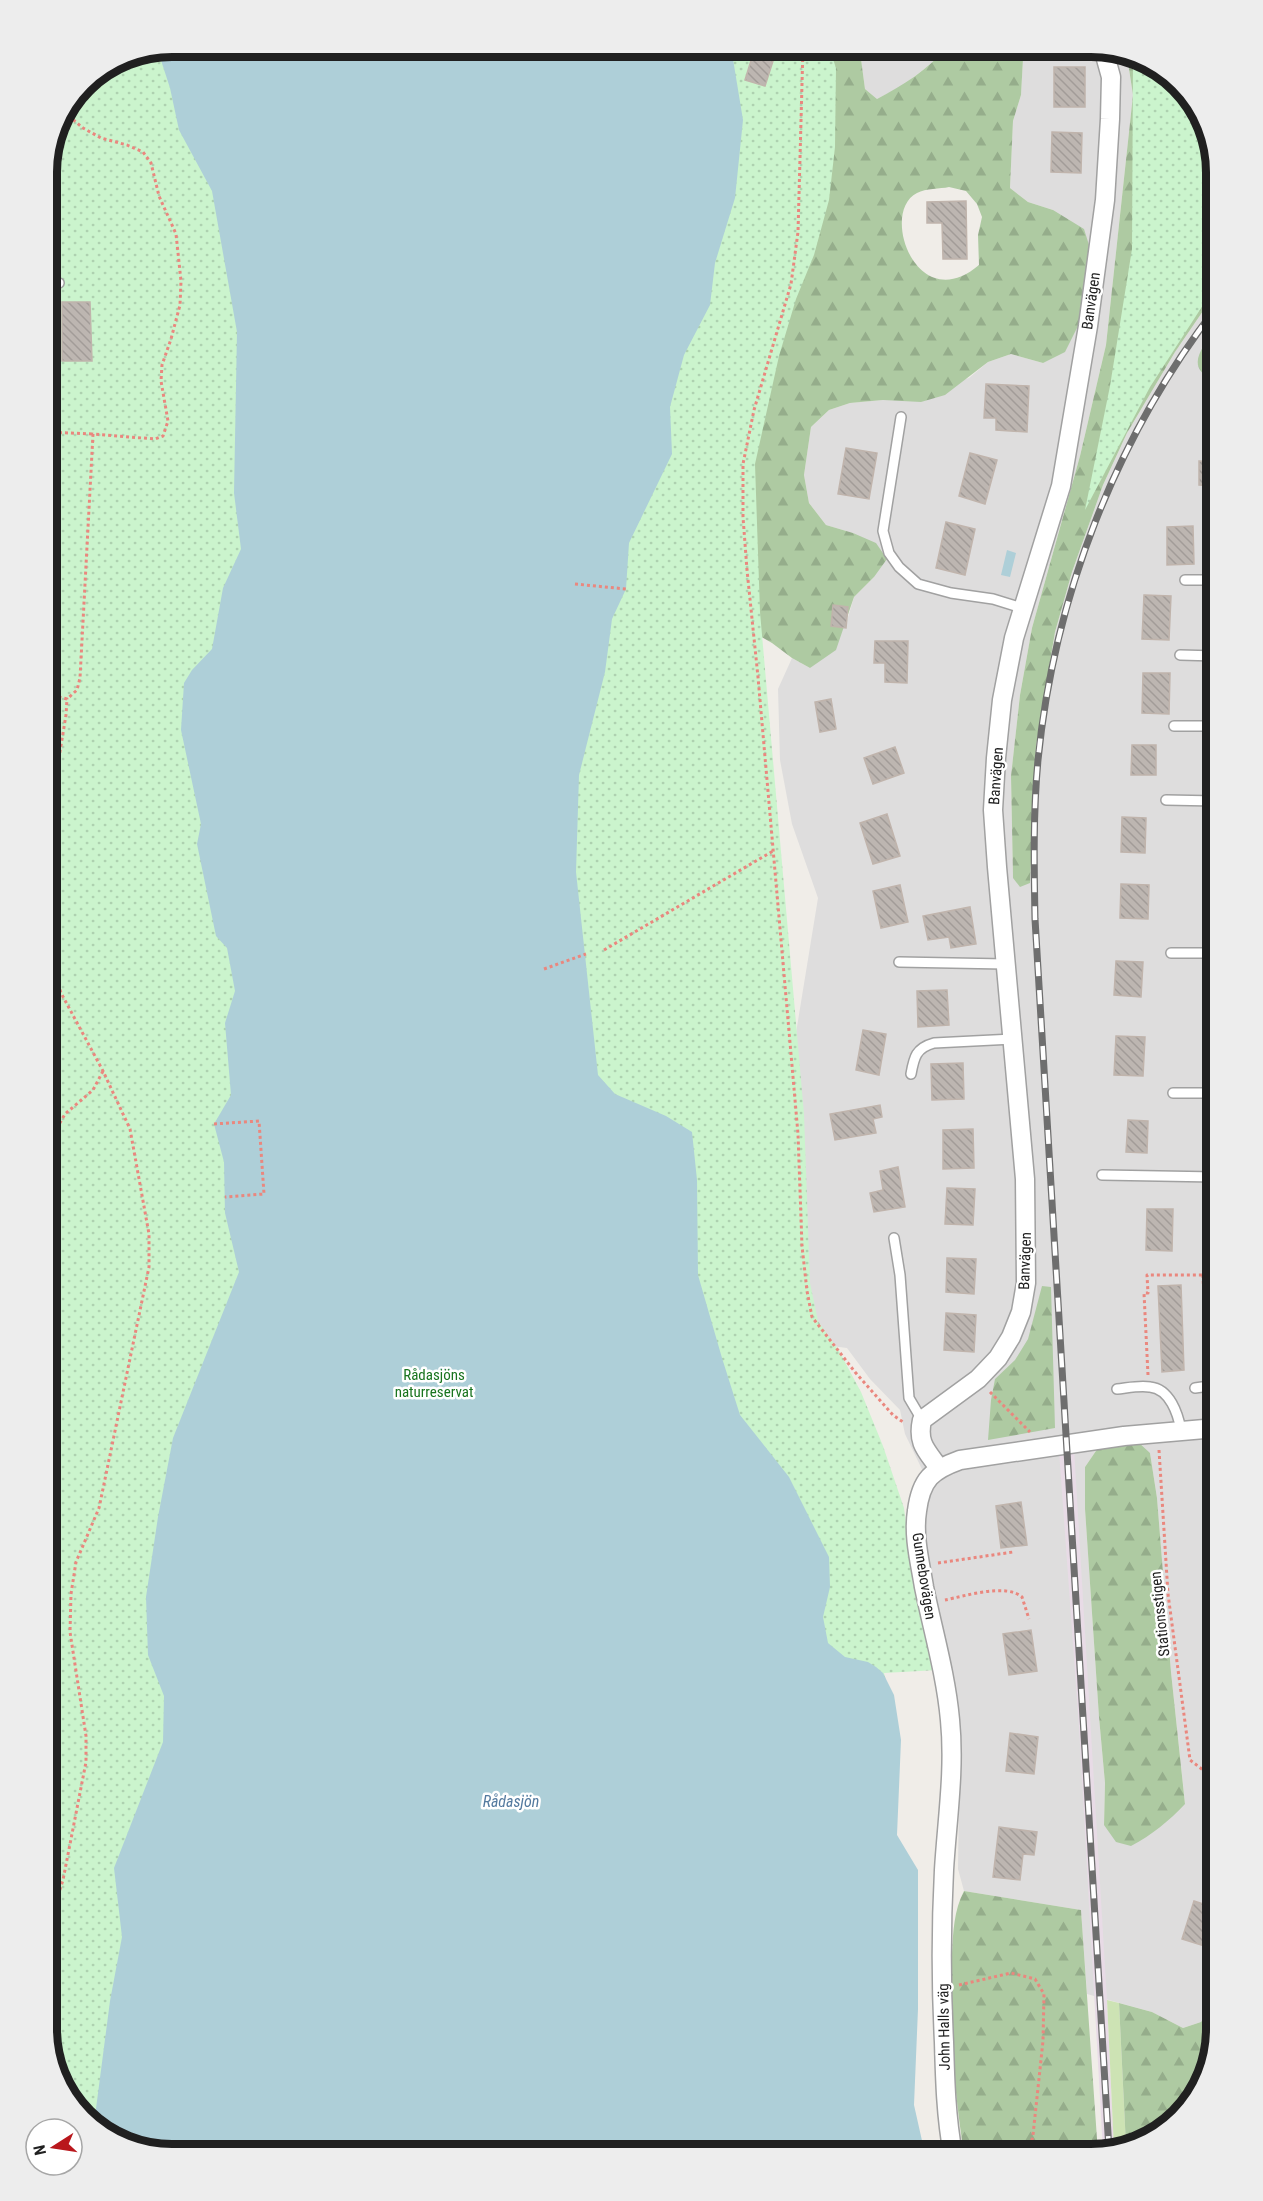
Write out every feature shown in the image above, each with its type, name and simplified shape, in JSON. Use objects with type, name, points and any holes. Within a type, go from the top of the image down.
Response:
[{"type":"street","name":"Banvägen","points":[[921,1426],[978,1379],[998,1358],[1011,1337],[1021,1312],[1026,1283],[1025,1179],[997,867],[994,800],[1002,700],[1014,638],[1061,486],[1089,316],[1105,201],[1111,77],[1106,58]]},
{"type":"street","points":[[921,1426],[922,1445],[939,1468],[960,1460],[1050,1446],[1206,1429]]},
{"type":"street","name":"Gunnebovägen","points":[[939,1468],[926,1481],[917,1508],[917,1547],[943,1672],[950,1722],[950,1794],[943,1898]]},
{"type":"street","name":"John Halls väg","points":[[943,1898],[942,1987],[945,2091],[952,2144]]},
{"type":"lane","points":[[901,417],[883,531],[889,553],[899,567],[918,584],[951,593],[993,599],[1022,608]]},
{"type":"lane","points":[[1185,580],[1206,580]]},
{"type":"lane","points":[[1180,655],[1206,656]]},
{"type":"lane","points":[[1174,726],[1206,726]]},
{"type":"lane","points":[[1166,800],[1206,801]]},
{"type":"lane","points":[[1171,953],[1206,953]]},
{"type":"lane","points":[[898,962],[1005,964]]},
{"type":"lane","points":[[911,1074],[915,1055],[934,1043],[1013,1039]]},
{"type":"lane","points":[[1173,1093],[1206,1093]]},
{"type":"lane","points":[[1102,1175],[1206,1177]]},
{"type":"lane","points":[[894,1238],[900,1275],[909,1398],[921,1426]]},
{"type":"lane","points":[[1117,1389],[1152,1387],[1163,1394],[1174,1405],[1181,1430]]},
{"type":"lane","points":[[1195,1388],[1206,1387]]},
{"type":"path","points":[[803,57],[798,232],[791,284],[754,410],[742,464],[747,570],[798,1134],[802,1246],[812,1317],[855,1372],[893,1415],[921,1426]]},
{"type":"path","points":[[57,432],[155,439],[163,436],[168,421],[162,364],[180,305],[181,281],[176,234],[159,196],[151,163],[143,152],[101,138],[71,118]]},
{"type":"path","points":[[57,768],[67,699],[77,690],[80,678],[93,434]]},
{"type":"path","points":[[575,584],[626,589]]},
{"type":"path","points":[[57,696],[67,699]]},
{"type":"path","points":[[604,950],[773,851]]},
{"type":"path","points":[[544,969],[586,954]]},
{"type":"path","points":[[57,977],[62,993],[130,1129],[149,1234],[149,1267],[99,1508],[76,1562],[71,1594],[70,1632],[86,1736],[86,1762],[63,1880],[57,1898]]},
{"type":"path","points":[[57,1128],[65,1114],[93,1090],[103,1071]]},
{"type":"path","points":[[214,1124],[259,1121],[264,1194],[225,1197]]},
{"type":"path","points":[[1148,1387],[1144,1293],[1148,1293],[1147,1275],[1203,1275],[1206,1349]]},
{"type":"path","name":"Stationsstigen","points":[[1157,1433],[1168,1594],[1190,1760],[1206,1772]]},
{"type":"path","points":[[920,1565],[1013,1552]]},
{"type":"path","points":[[927,1603],[991,1591],[1011,1591],[1022,1597],[1029,1619]]},
{"type":"path","points":[[942,1987],[972,1983],[1011,1973],[1035,1979],[1044,1994],[1043,2041],[1031,2144]]},
{"type":"shaded area","points":[[860,57],[939,57],[902,86],[877,99],[865,89]]},
{"type":"shaded area","points":[[1022,57],[1099,57],[1128,63],[1133,95],[1106,345],[1080,456],[1032,628],[1020,695],[1011,776],[1013,877],[1030,883],[1036,746],[1055,632],[1072,572],[1103,485],[1127,433],[1175,352],[1206,307],[1206,2015],[1201,2022],[1183,2028],[1152,2012],[1087,1994],[1081,1910],[964,1891],[958,1869],[959,1794],[922,1521],[931,1488],[905,1434],[900,1410],[870,1379],[847,1348],[824,1345],[807,1321],[788,1082],[818,898],[792,824],[780,760],[778,689],[792,658],[810,668],[846,624],[854,597],[874,577],[853,533],[826,525],[809,503],[804,475],[811,427],[829,410],[850,403],[883,400],[969,378],[988,362],[1011,354],[1043,363],[1053,210],[1028,202],[1010,188],[1013,121],[1021,95]],"holes":[[[1100,1445],[1150,1453],[1157,1498],[1171,1672],[1185,1803],[1104,1825],[1105,1783],[1085,1509],[1085,1467]]]},
{"type":"shaded area","points":[[1074,1448],[1114,2141],[1103,2143],[1079,1727],[1059,1451]]},
{"type":"green space","name":"Rådasjön","points":[[172,57],[832,57],[836,68],[835,147],[829,200],[814,255],[796,299],[779,356],[755,464],[760,612],[804,1114],[810,1283],[818,1321],[839,1351],[861,1392],[883,1446],[904,1508],[911,1561],[938,1670],[884,1673],[890,1696],[180,2144],[149,2142],[108,2125],[86,2105],[69,2080],[61,2059],[57,2029],[57,164],[61,142],[76,108],[96,86],[114,72],[149,59]]},
{"type":"green space","points":[[794,57],[860,57],[865,89],[877,99],[915,76],[938,57],[1022,57],[1021,95],[1013,121],[1010,188],[1028,202],[1053,210],[1084,229],[1089,245],[1078,326],[1065,352],[1043,363],[1011,354],[988,362],[945,395],[921,402],[883,400],[850,403],[829,410],[811,427],[804,475],[809,503],[826,525],[876,543],[887,559],[874,577],[854,597],[836,650],[810,668],[742,626],[689,497]],"holes":[[[949,187],[966,191],[977,204],[982,217],[978,235],[979,265],[957,278],[938,279],[922,271],[910,256],[904,238],[902,220],[906,204],[917,193]]]},
{"type":"green space","points":[[1128,63],[1155,76],[1177,96],[1187,108],[1200,135],[1206,172],[1206,307],[1175,352],[1127,433],[1103,485],[1072,572],[1055,632],[1036,746],[1030,883],[1020,887],[1013,878],[1011,776],[1020,695],[1032,628],[1080,456],[1106,345],[1133,95]]},
{"type":"green space","points":[[1133,65],[1155,76],[1177,96],[1187,108],[1200,135],[1206,172],[1206,300],[1150,387],[1085,510],[1110,386],[1132,249]]},
{"type":"green space","points":[[1206,343],[1206,376],[1198,364],[1201,350]]},
{"type":"green space","points":[[1042,1286],[1051,1287],[1055,1428],[988,1440],[995,1379],[1015,1360],[1028,1339]]},
{"type":"green space","points":[[1138,1442],[1150,1453],[1157,1498],[1171,1672],[1185,1804],[1160,1827],[1131,1846],[1116,1842],[1104,1825],[1105,1783],[1085,1509],[1085,1467],[1100,1445]]},
{"type":"green space","points":[[964,1891],[1081,1910],[1097,2144],[963,2144],[951,2029],[951,1979],[958,1906]]},
{"type":"green space","points":[[1107,2000],[1119,2003],[1126,2139],[1114,2141]]},
{"type":"green space","points":[[1119,2003],[1152,2012],[1183,2028],[1201,2022],[1206,2015],[1202,2059],[1187,2093],[1155,2125],[1126,2139]]},
{"type":"water","name":"Rådasjön","points":[[733,57],[743,120],[735,198],[715,263],[710,305],[684,355],[670,407],[672,454],[629,543],[626,589],[612,619],[605,672],[579,775],[576,872],[598,1075],[615,1094],[666,1116],[692,1132],[697,1180],[698,1275],[740,1415],[789,1477],[829,1557],[830,1587],[823,1617],[828,1643],[845,1657],[868,1662],[876,1667],[883,1673],[894,1695],[901,1740],[897,1835],[918,1870],[918,2009],[914,2105],[923,2144],[164,2144],[149,2142],[121,2132],[95,2114],[110,2001],[122,1937],[114,1868],[163,1742],[164,1696],[148,1655],[146,1597],[158,1517],[173,1438],[239,1272],[225,1213],[224,1162],[214,1124],[231,1095],[225,1023],[235,991],[227,948],[216,936],[197,844],[201,824],[181,730],[184,683],[192,670],[212,649],[223,588],[241,549],[234,493],[237,332],[212,191],[179,130],[170,88],[160,58]]},
{"type":"water","points":[[1007,550],[1016,553],[1010,577],[1001,575]]},
{"type":"building","points":[[752,57],[773,61],[765,86],[745,80]]},
{"type":"building","points":[[1054,67],[1085,67],[1085,107],[1054,107]]},
{"type":"building","points":[[1052,132],[1082,133],[1081,173],[1051,172]]},
{"type":"building","points":[[966,201],[967,259],[943,259],[942,223],[927,223],[927,202]]},
{"type":"building","points":[[62,302],[90,302],[92,361],[62,361]]},
{"type":"building","points":[[986,384],[1029,386],[1027,432],[996,430],[996,418],[984,418]]},
{"type":"building","points":[[846,448],[877,453],[869,499],[838,494]]},
{"type":"building","points":[[970,453],[997,460],[985,504],[959,496]]},
{"type":"building","points":[[1199,461],[1206,461],[1206,485],[1199,485]]},
{"type":"building","points":[[946,522],[975,529],[965,575],[936,568]]},
{"type":"building","points":[[1193,526],[1194,564],[1167,565],[1167,527]]},
{"type":"building","points":[[1144,595],[1171,596],[1169,640],[1142,639]]},
{"type":"building","points":[[833,605],[848,607],[846,628],[831,626]]},
{"type":"building","points":[[875,641],[908,641],[907,683],[885,682],[885,663],[874,663]]},
{"type":"building","points":[[1143,673],[1170,673],[1169,714],[1142,713]]},
{"type":"building","points":[[831,699],[836,729],[820,732],[815,702]]},
{"type":"building","points":[[1132,745],[1156,745],[1156,775],[1131,775]]},
{"type":"building","points":[[895,747],[904,773],[873,784],[864,758]]},
{"type":"building","points":[[887,814],[900,856],[873,864],[860,823]]},
{"type":"building","points":[[1122,817],[1146,818],[1145,853],[1121,852]]},
{"type":"building","points":[[1121,884],[1149,885],[1148,919],[1120,918]]},
{"type":"building","points":[[900,885],[908,922],[881,928],[873,891]]},
{"type":"building","points":[[970,907],[976,944],[951,948],[949,937],[928,940],[923,916]]},
{"type":"building","points":[[1116,961],[1143,962],[1141,997],[1114,995]]},
{"type":"building","points":[[947,990],[949,1025],[918,1027],[917,991]]},
{"type":"building","points":[[863,1030],[886,1034],[879,1075],[856,1070]]},
{"type":"building","points":[[1116,1036],[1145,1037],[1143,1076],[1114,1075]]},
{"type":"building","points":[[963,1063],[964,1099],[932,1100],[931,1064]]},
{"type":"building","points":[[880,1105],[882,1117],[873,1119],[876,1133],[835,1140],[830,1114]]},
{"type":"building","points":[[1128,1120],[1148,1121],[1147,1153],[1126,1152]]},
{"type":"building","points":[[973,1129],[974,1168],[943,1169],[943,1130]]},
{"type":"building","points":[[898,1167],[905,1207],[874,1212],[870,1193],[883,1190],[880,1171]]},
{"type":"building","points":[[947,1188],[975,1189],[973,1225],[945,1224]]},
{"type":"building","points":[[1147,1209],[1173,1209],[1172,1251],[1146,1250]]},
{"type":"building","points":[[947,1258],[976,1259],[974,1294],[946,1292]]},
{"type":"building","points":[[1181,1285],[1184,1370],[1162,1372],[1158,1286]]},
{"type":"building","points":[[946,1313],[976,1315],[974,1352],[944,1350]]},
{"type":"building","points":[[1021,1502],[1027,1545],[1001,1548],[996,1506]]},
{"type":"building","points":[[1031,1630],[1037,1671],[1009,1675],[1003,1634]]},
{"type":"building","points":[[1010,1733],[1038,1737],[1034,1774],[1006,1771]]},
{"type":"building","points":[[999,1827],[1037,1832],[1034,1855],[1023,1854],[1020,1880],[993,1877]]},
{"type":"building","points":[[1194,1901],[1206,1905],[1206,1946],[1182,1939]]},
{"type":"railway","points":[[1109,2142],[1035,919],[1036,780],[1046,699],[1058,639],[1075,579],[1096,521],[1120,465],[1148,410],[1180,358],[1206,322]]},
{"type":"park label","name":"Rådasjöns naturreservat","points":[[434,1384]]}]
